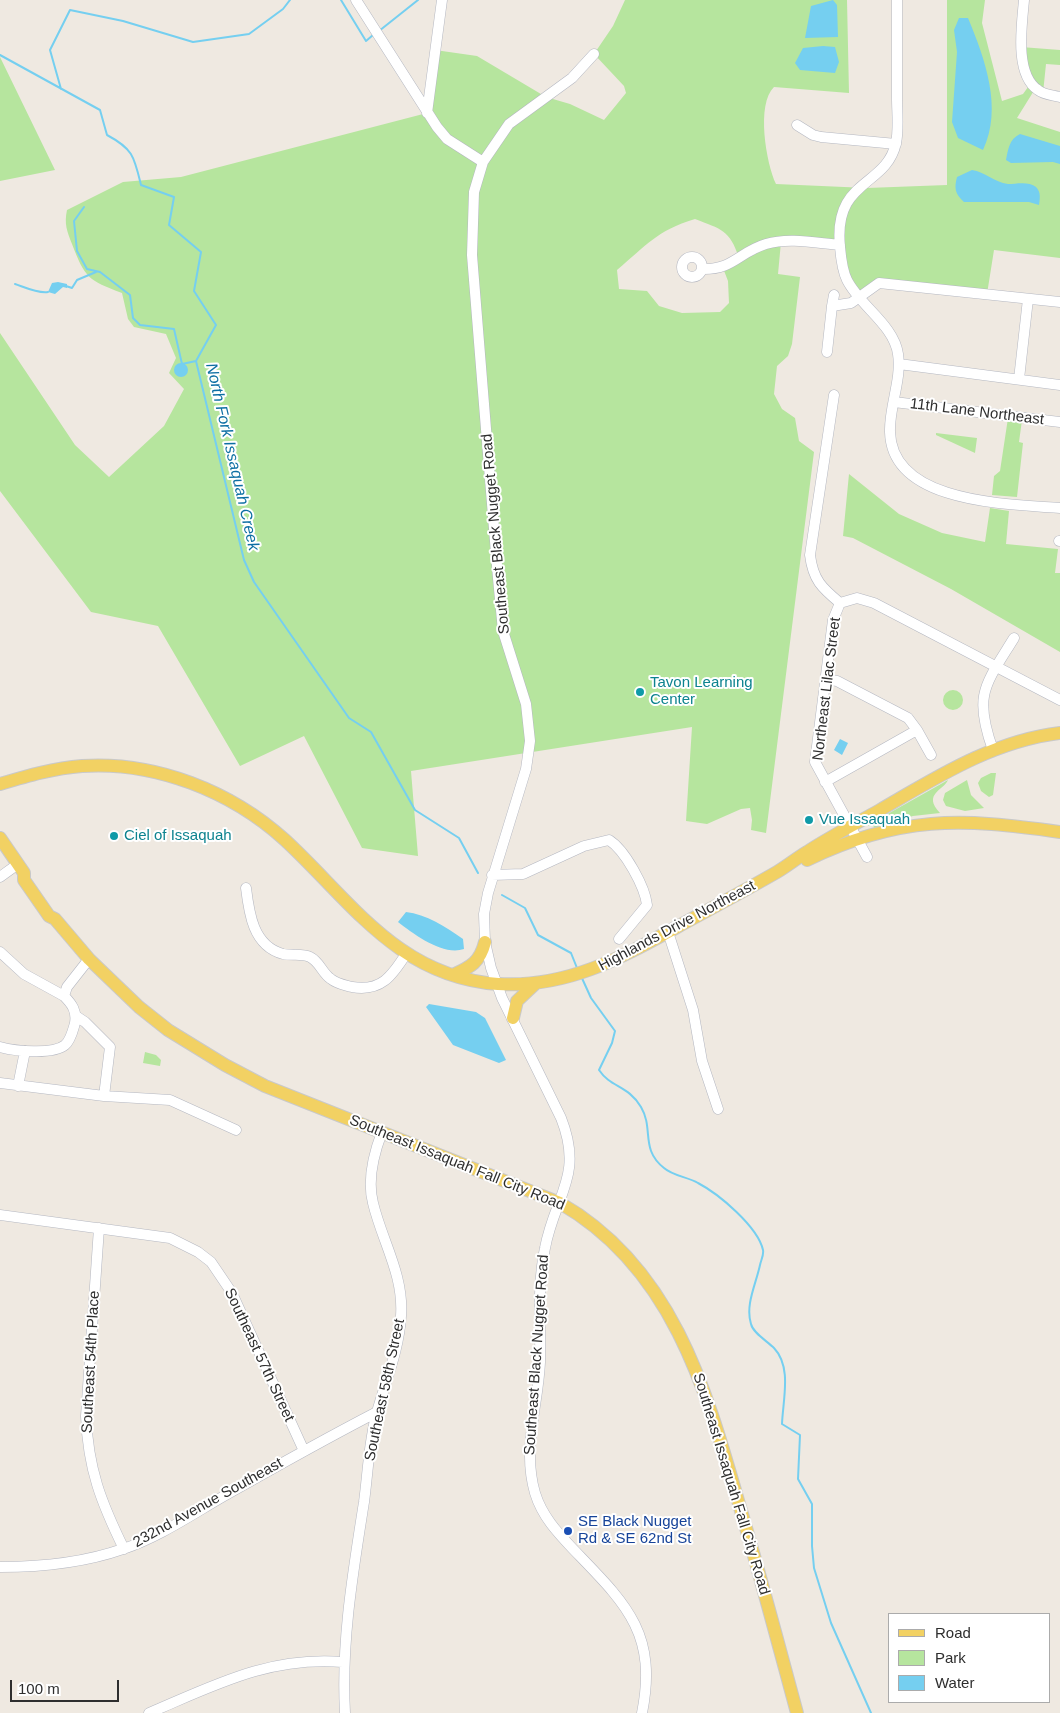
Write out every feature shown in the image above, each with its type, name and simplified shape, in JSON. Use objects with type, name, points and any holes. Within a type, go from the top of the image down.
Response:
[{"type":"main road","points":[[853,833],[970,759],[1024,740],[1060,734]]},
{"type":"main road","name":"Highlands Drive Northeast","points":[[0,784],[78,766],[124,768],[171,777],[229,799],[286,841],[356,914],[382,937],[406,954],[423,964],[453,975],[496,984],[536,984],[603,966],[853,833]]},
{"type":"main road","points":[[0,774],[28,776]]},
{"type":"main road","points":[[853,833],[954,822],[1000,824],[1060,832]]},
{"type":"main road","name":"Southeast Issaquah Fall City Road","points":[[0,838],[21,869],[30,876],[41,890],[55,912],[54,919],[89,960],[140,1007],[198,1049],[265,1086],[560,1203],[595,1226],[620,1248],[640,1270],[659,1298],[693,1361],[721,1442],[797,1713]]},
{"type":"main road","points":[[453,975],[477,962],[482,955],[485,942]]},
{"type":"main road","points":[[513,1018],[517,1001],[536,984]]},
{"type":"street","points":[[356,0],[427,113],[447,139],[482,162]]},
{"type":"street","points":[[427,113],[442,0]]},
{"type":"street","points":[[897,0],[896,144],[884,167],[858,188],[846,202],[841,219],[840,245],[844,273],[859,298],[895,342],[899,364],[890,432],[894,453],[909,474],[932,487],[987,502],[1060,508]]},
{"type":"street","points":[[1024,0],[1021,47],[1028,78],[1035,88],[1060,97]]},
{"type":"street","name":"Southeast Black Nugget Road","points":[[594,54],[572,78],[509,124],[482,162],[472,210],[472,255],[503,631],[526,704],[530,742],[526,769],[492,874],[484,914],[485,942],[496,984],[560,1118],[570,1146],[570,1169],[548,1236],[543,1261],[540,1365],[530,1438],[530,1468],[536,1495],[552,1526],[620,1599],[638,1629],[643,1643],[647,1675],[642,1713]]},
{"type":"street","points":[[797,125],[813,135],[822,137],[896,144]]},
{"type":"street","points":[[702,269],[723,268],[754,248],[768,243],[796,242],[840,245]]},
{"type":"street","points":[[832,306],[844,306],[859,298],[872,286],[885,283],[1060,302]]},
{"type":"street","points":[[827,352],[834,295]]},
{"type":"street","points":[[1019,380],[1028,298]]},
{"type":"street","points":[[899,364],[1060,384]]},
{"type":"street","points":[[834,395],[810,555],[812,570],[820,587],[840,603]]},
{"type":"street","name":"11th Lane Northeast","points":[[894,402],[1060,422]]},
{"type":"street","name":"Northeast Lilac Street","points":[[867,857],[825,782],[815,758],[833,620],[840,603],[849,599],[865,599],[1060,700]]},
{"type":"street","points":[[994,750],[983,718],[982,702],[986,687],[996,667],[1014,638]]},
{"type":"street","points":[[826,679],[837,681],[908,718],[931,755]]},
{"type":"street","points":[[825,782],[917,730]]},
{"type":"street","points":[[492,874],[522,874],[584,846],[606,839],[612,841],[623,853],[646,894],[647,905],[619,939]]},
{"type":"street","points":[[0,877],[21,869]]},
{"type":"street","points":[[246,888],[250,918],[259,937],[282,954],[308,956],[318,962],[329,978],[338,984],[362,988],[378,986],[394,973],[406,954]]},
{"type":"street","points":[[668,932],[693,1010],[702,1061],[718,1109]]},
{"type":"street","points":[[0,952],[24,974],[64,996],[71,1003],[76,1016],[85,1022],[110,1047],[104,1096]]},
{"type":"street","points":[[64,996],[67,987],[89,960]]},
{"type":"street","points":[[0,1047],[24,1051],[63,1046],[69,1039],[76,1016]]},
{"type":"street","points":[[18,1086],[24,1051]]},
{"type":"street","points":[[0,1083],[104,1096],[177,1102],[236,1130]]},
{"type":"street","name":"Southeast 58th Street","points":[[345,1713],[343,1662],[354,1567],[377,1412],[396,1350],[401,1317],[400,1289],[395,1266],[373,1202],[373,1168],[376,1147],[382,1132]]},
{"type":"street","points":[[0,1215],[98,1228]]},
{"type":"street","name":"Southeast 57th Street","points":[[98,1228],[170,1238],[198,1252],[211,1262],[232,1292],[304,1451]]},
{"type":"street","name":"Southeast 54th Place","points":[[98,1228],[86,1416],[87,1440],[99,1494],[124,1549]]},
{"type":"street","name":"232nd Avenue Southeast","points":[[0,1567],[57,1565],[96,1558],[124,1549],[160,1532],[377,1412]]},
{"type":"street","points":[[149,1713],[261,1668],[304,1660],[343,1662]]},
{"type":"green space","points":[[625,0],[847,0],[849,93],[774,87],[769,95],[765,106],[764,134],[769,162],[776,184],[867,188],[947,185],[947,0],[985,0],[982,23],[1002,101],[1023,94],[1031,83],[1021,47],[1060,50],[1060,65],[1046,64],[1043,93],[1035,89],[1017,118],[1060,132],[1060,258],[994,250],[987,294],[885,283],[859,297],[851,288],[840,245],[781,242],[778,274],[800,277],[792,344],[788,356],[777,366],[774,394],[782,409],[795,418],[799,441],[814,452],[766,833],[751,830],[750,808],[741,809],[707,824],[686,821],[692,727],[411,771],[418,856],[362,848],[304,736],[240,766],[158,626],[91,612],[0,491],[0,333],[75,445],[109,477],[164,426],[184,389],[169,373],[176,358],[166,334],[134,327],[128,319],[122,293],[95,281],[85,271],[76,255],[67,231],[67,210],[123,182],[181,177],[427,113],[435,50],[477,56],[546,97],[570,104],[604,120],[626,93],[624,86],[594,54],[613,26]],"holes":[[[695,219],[718,228],[728,236],[739,258],[723,268],[728,281],[729,303],[720,312],[682,313],[659,306],[647,291],[619,289],[617,270],[661,234]]]},
{"type":"green space","points":[[0,57],[55,170],[0,181]]},
{"type":"green space","points":[[1008,418],[1022,420],[1019,442],[1023,443],[1017,497],[992,495],[994,476],[1000,471]]},
{"type":"green space","points":[[936,433],[977,438],[975,453],[936,435]]},
{"type":"green space","points":[[849,474],[899,514],[942,533],[985,542],[990,508],[1009,511],[1006,544],[1058,549],[1055,573],[1060,573],[1060,652],[951,589],[853,538],[843,536]]},
{"type":"green space","points":[[953,690],[960,693],[963,700],[960,707],[953,710],[946,707],[943,700],[946,693]]},
{"type":"green space","points":[[991,773],[996,773],[993,795],[989,797],[981,791],[978,783],[981,778]]},
{"type":"green space","points":[[948,780],[936,793],[933,801],[940,813],[913,816],[874,828],[873,824],[868,825]]},
{"type":"green space","points":[[967,780],[971,795],[984,808],[965,811],[946,806],[943,800],[945,793]]},
{"type":"green space","points":[[145,1052],[156,1055],[161,1060],[160,1066],[143,1063]]},
{"type":"water","points":[[833,0],[837,5],[838,37],[805,38],[811,6]]},
{"type":"water","points":[[959,18],[968,18],[980,50],[989,84],[992,101],[991,117],[989,134],[983,150],[958,138],[952,122],[957,52],[954,30]]},
{"type":"water","points":[[835,47],[839,62],[835,73],[800,70],[795,63],[803,48]]},
{"type":"water","points":[[1020,134],[1060,146],[1060,164],[1053,162],[1011,163],[1006,160],[1011,142]]},
{"type":"water","points":[[972,170],[1003,183],[1026,183],[1033,185],[1038,189],[1039,205],[1029,202],[964,202],[956,191],[957,177]]},
{"type":"water","points":[[52,283],[67,284],[67,288],[63,287],[55,294],[48,292]]},
{"type":"water","points":[[178,363],[184,363],[188,370],[184,377],[178,377],[174,373],[174,367]]},
{"type":"water","points":[[840,739],[848,743],[842,755],[834,750]]},
{"type":"water","points":[[406,912],[428,918],[450,930],[463,939],[464,949],[447,950],[421,938],[398,922]]},
{"type":"water","points":[[429,1004],[476,1012],[485,1018],[506,1060],[499,1063],[453,1045],[426,1007]]},
{"type":"waterway","points":[[61,89],[50,50],[70,10],[123,21],[193,42],[249,34],[283,9],[290,0]]},
{"type":"waterway","points":[[341,0],[366,41],[373,35]]},
{"type":"waterway","points":[[379,31],[418,0]]},
{"type":"waterway","name":"North Fork Issaquah Creek","points":[[0,55],[100,110],[107,135],[116,140],[131,154],[141,185],[174,197],[169,225],[201,252],[194,291],[216,325],[196,361],[244,560],[254,582],[349,718],[371,732],[415,810],[459,838],[478,873]]},
{"type":"waterway","points":[[84,207],[74,221],[77,251],[87,269],[100,272],[130,295],[133,318],[140,325],[174,329],[182,364],[196,361]]},
{"type":"waterway","points":[[66,286],[72,288],[77,280],[96,272]]},
{"type":"waterway","points":[[15,284],[36,291],[48,292]]},
{"type":"waterway","name":"North Fork Issaquah Creek","points":[[502,895],[525,908],[538,935],[571,953],[577,968]]},
{"type":"waterway","name":"North Fork Issaquah Creek","points":[[581,976],[591,998],[615,1031],[612,1043],[599,1070],[609,1080],[631,1094],[641,1107],[647,1123],[652,1154],[668,1171],[707,1188],[726,1203],[746,1222],[760,1241],[763,1254],[750,1302],[751,1324],[757,1334],[774,1348],[783,1364],[785,1384],[782,1424],[800,1435],[798,1479],[812,1504],[814,1568],[831,1623],[871,1713]]},
{"type":"place","name":"Tavon Learning Center","points":[[640,692]]},
{"type":"place","name":"Vue Issaquah","points":[[809,820]]},
{"type":"place","name":"Ciel of Issaquah","points":[[114,836]]},
{"type":"place","name":"SE Black Nugget Rd & SE 62nd St","points":[[568,1531]]}]
